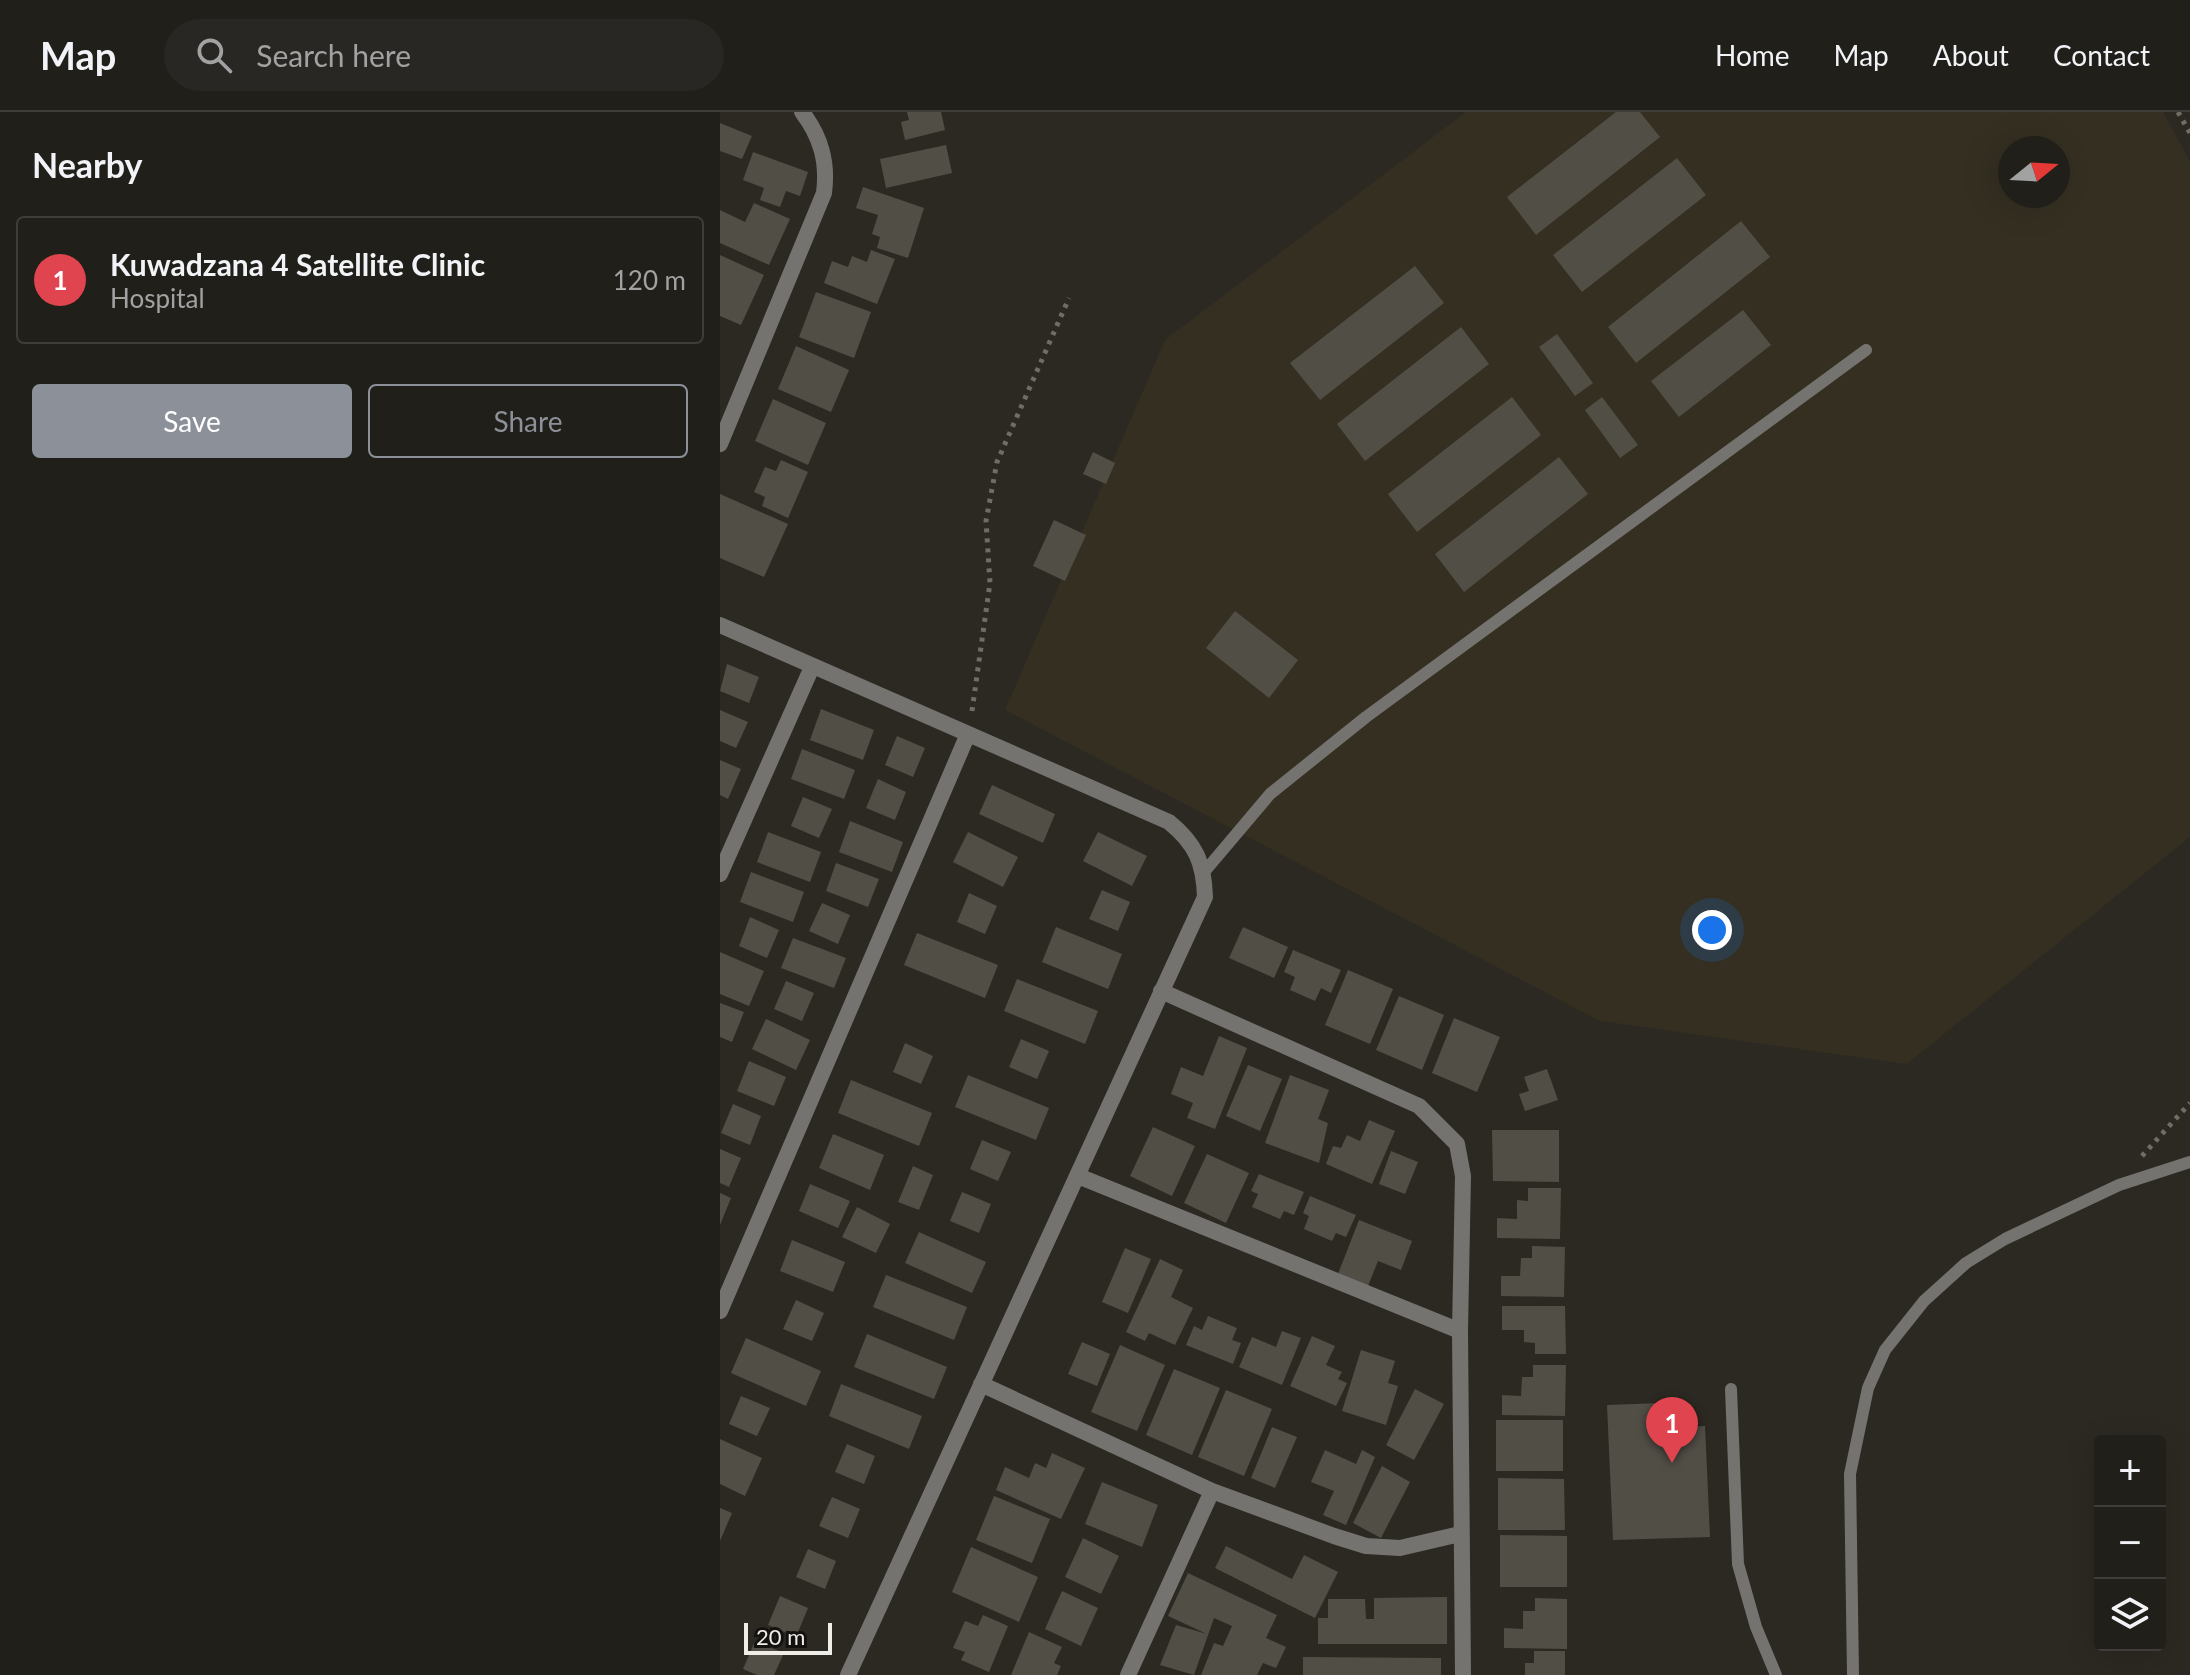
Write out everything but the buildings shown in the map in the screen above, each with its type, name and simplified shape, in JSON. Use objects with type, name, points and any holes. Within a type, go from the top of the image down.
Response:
[{"type":"street","points":[[720,444],[824,193],[827,172],[823,151],[817,133],[802,112]]},
{"type":"street","points":[[720,625],[1169,822],[1197,851],[1205,871],[1205,897],[848,1675]]},
{"type":"street","points":[[720,874],[812,667]]},
{"type":"street","points":[[720,1311],[968,734]]},
{"type":"street","points":[[1161,991],[1419,1106],[1457,1144],[1463,1176],[1460,1331],[1463,1675]]},
{"type":"street","points":[[1078,1176],[1460,1331]]},
{"type":"street","points":[[981,1384],[1212,1491],[1366,1546],[1400,1548],[1460,1534]]},
{"type":"street","points":[[1128,1675],[1212,1491]]},
{"type":"lane","points":[[1205,871],[1270,794],[1366,717],[1866,350]]},
{"type":"lane","points":[[1853,1675],[1850,1474],[1868,1388],[1885,1350],[1924,1301],[1966,1263],[2005,1239],[2119,1185],[2190,1162]]},
{"type":"lane","points":[[1731,1389],[1738,1564],[1756,1627],[1776,1675]]},
{"type":"path","points":[[2178,112],[2190,133]]},
{"type":"path","points":[[968,734],[985,632],[990,583],[986,521],[997,462],[1069,298]]},
{"type":"path","points":[[2119,1185],[2190,1103]]},
{"type":"shaded area","points":[[1466,112],[2163,112],[2190,161],[2190,837],[1907,1064],[1600,1021],[1005,710],[1165,340]]},
{"type":"place","name":"Kuwadzana 4 Satellite Clinic","points":[[1672,1463]]}]
